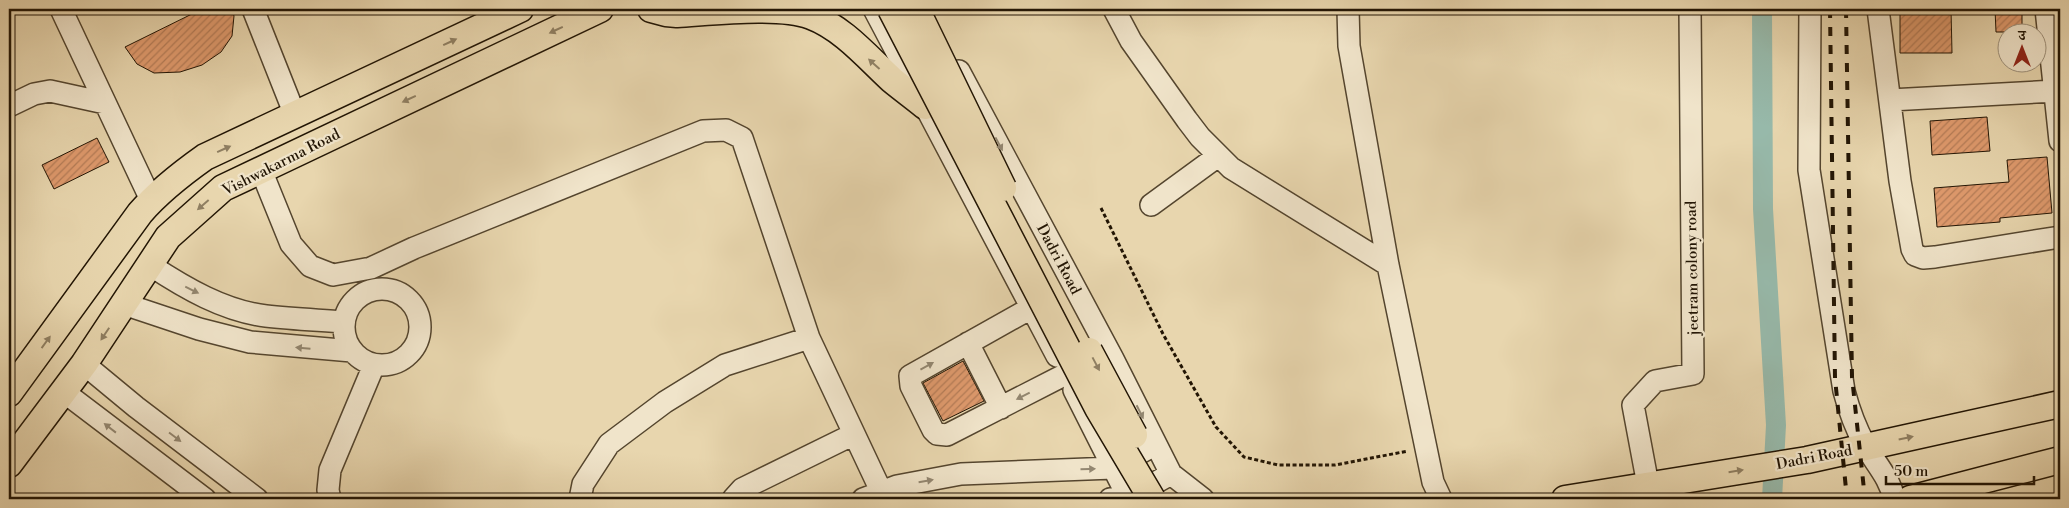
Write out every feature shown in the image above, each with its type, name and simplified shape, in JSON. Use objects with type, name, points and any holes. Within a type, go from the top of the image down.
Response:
[{"type":"main road","points":[[11,384],[151,200],[178,176],[205,157],[296,116],[520,9]]},
{"type":"main road","name":"Vishwakarma Road","points":[[9,464],[84,364],[168,237],[223,188],[600,9]]},
{"type":"main road","points":[[651,9],[677,14],[770,10],[795,11],[811,16],[848,40],[925,106]]},
{"type":"main road","points":[[891,9],[1098,408],[1130,499]]},
{"type":"main road","points":[[916,9],[1008,198],[1112,396],[1171,487]]},
{"type":"main road","name":"Dadri Road","points":[[1565,499],[1807,460],[2060,404]]},
{"type":"main road","points":[[1910,499],[1966,492],[2060,460]]},
{"type":"street","points":[[61,9],[151,200]]},
{"type":"street","points":[[253,9],[296,116]]},
{"type":"street","points":[[874,9],[1130,499],[1171,487]]},
{"type":"street","name":"Dadri Road","points":[[926,9],[1156,444],[1171,487],[1203,499]]},
{"type":"street","points":[[1114,9],[1131,41],[1200,137],[1230,168],[1388,265]]},
{"type":"street","points":[[1348,9],[1349,46],[1388,265],[1433,482],[1441,499]]},
{"type":"street","name":"jeetram colony road","points":[[1648,485],[1633,405],[1654,381],[1694,374],[1690,9]]},
{"type":"street","points":[[1810,9],[1809,170],[1844,391],[1851,417],[1866,447],[1888,481],[1894,499]]},
{"type":"street","points":[[1878,9],[1900,181],[1912,249],[1915,256],[1924,258],[1935,257],[2060,237]]},
{"type":"street","points":[[2046,9],[2060,141]]},
{"type":"street","points":[[9,106],[34,94],[50,91],[105,103]]},
{"type":"street","points":[[1890,100],[2055,91]]},
{"type":"street","points":[[261,170],[292,244],[310,266],[333,275],[371,268],[414,248],[703,131],[726,130],[742,138],[809,338],[854,434],[872,495],[897,486],[961,474],[1113,468],[1156,444]]},
{"type":"street","points":[[1151,205],[1218,156]]},
{"type":"street","points":[[150,265],[182,285],[223,305],[265,316],[344,322]]},
{"type":"street","points":[[379,289],[397,293],[413,304],[419,316],[421,329],[418,342],[411,353],[400,361],[388,365],[374,365],[362,360],[352,351],[346,343],[344,322],[348,310],[356,299],[366,292],[379,289]]},
{"type":"street","points":[[124,304],[199,329],[250,342],[352,351]]},
{"type":"street","points":[[1031,308],[910,376],[911,386],[929,421],[937,434],[947,435],[1066,374]]},
{"type":"street","points":[[580,499],[583,484],[609,444],[665,402],[725,365],[809,338]]},
{"type":"street","points":[[968,343],[1001,408]]},
{"type":"street","points":[[84,364],[136,407],[257,499]]},
{"type":"street","points":[[330,499],[328,490],[330,470],[374,365]]},
{"type":"street","points":[[64,392],[205,499]]},
{"type":"street","points":[[733,499],[742,490],[854,434]]},
{"type":"path","points":[[1101,208],[1163,334],[1216,428],[1244,457],[1278,465],[1336,465],[1426,448]]},
{"type":"building","points":[[202,9],[232,9],[234,16],[232,36],[221,52],[202,65],[180,72],[154,73],[137,64],[125,47]]},
{"type":"building","points":[[1900,9],[1951,9],[1952,53],[1900,53]]},
{"type":"building","points":[[1995,9],[2022,9],[2022,22],[1996,22],[1996,32]]},
{"type":"building","points":[[1987,117],[1990,151],[1932,155],[1930,121]]},
{"type":"building","points":[[97,138],[109,162],[54,189],[42,165]]},
{"type":"building","points":[[2047,157],[2052,213],[2000,218],[2000,222],[1937,227],[1934,188],[2009,182],[2007,160]]},
{"type":"building","points":[[963,361],[984,401],[943,421],[923,383]]},
{"type":"waterway","points":[[1762,9],[1763,209],[1776,425],[1772,499]]},
{"type":"railway","points":[[1830,9],[1835,378],[1847,499]]},
{"type":"railway","points":[[1846,9],[1852,377],[1865,499]]}]
